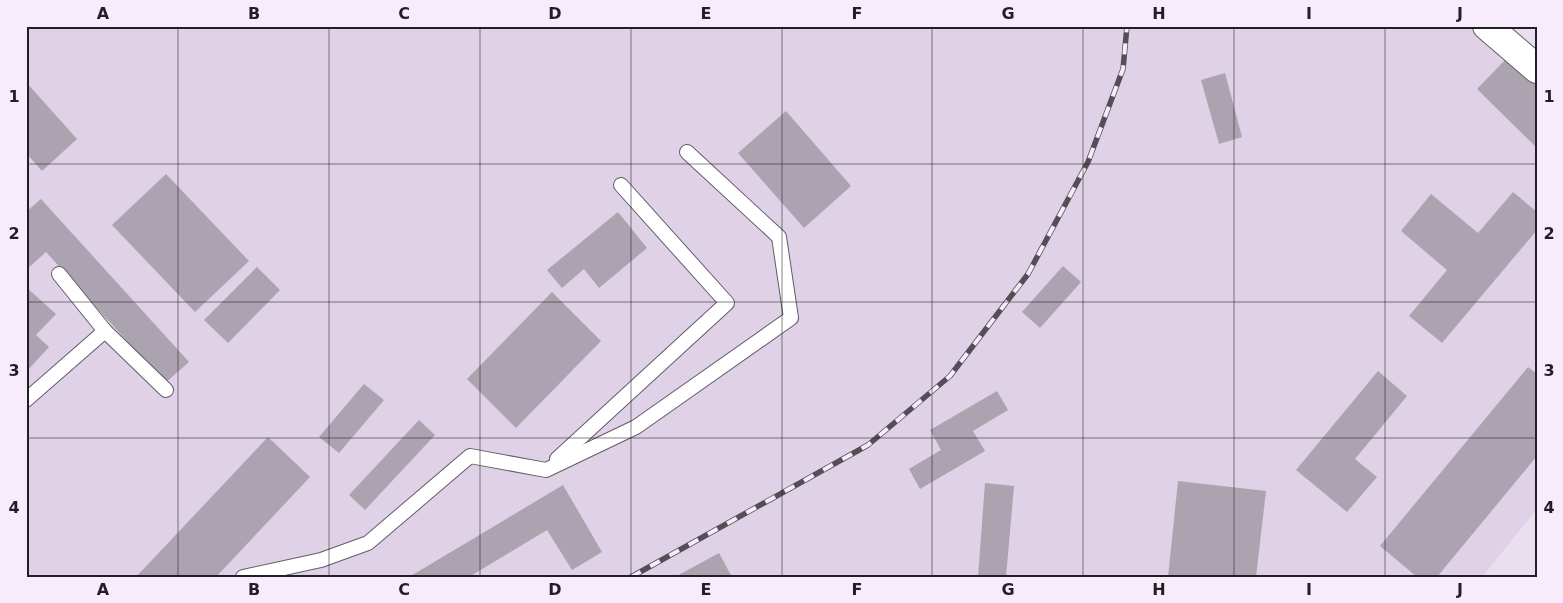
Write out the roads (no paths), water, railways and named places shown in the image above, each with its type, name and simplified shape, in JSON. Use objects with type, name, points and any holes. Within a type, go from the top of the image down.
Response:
[{"type":"street","points":[[1487,26],[1537,69]]},
{"type":"lane","points":[[243,577],[320,560],[368,543],[470,456],[546,470],[636,427],[791,318],[779,238],[687,152]]},
{"type":"lane","points":[[546,470],[727,303],[621,185]]},
{"type":"lane","points":[[59,274],[105,331],[166,390]]},
{"type":"lane","points":[[26,400],[105,331]]},
{"type":"railway","points":[[631,577],[868,445],[950,376],[1028,274],[1088,162],[1123,69],[1127,26]]}]
